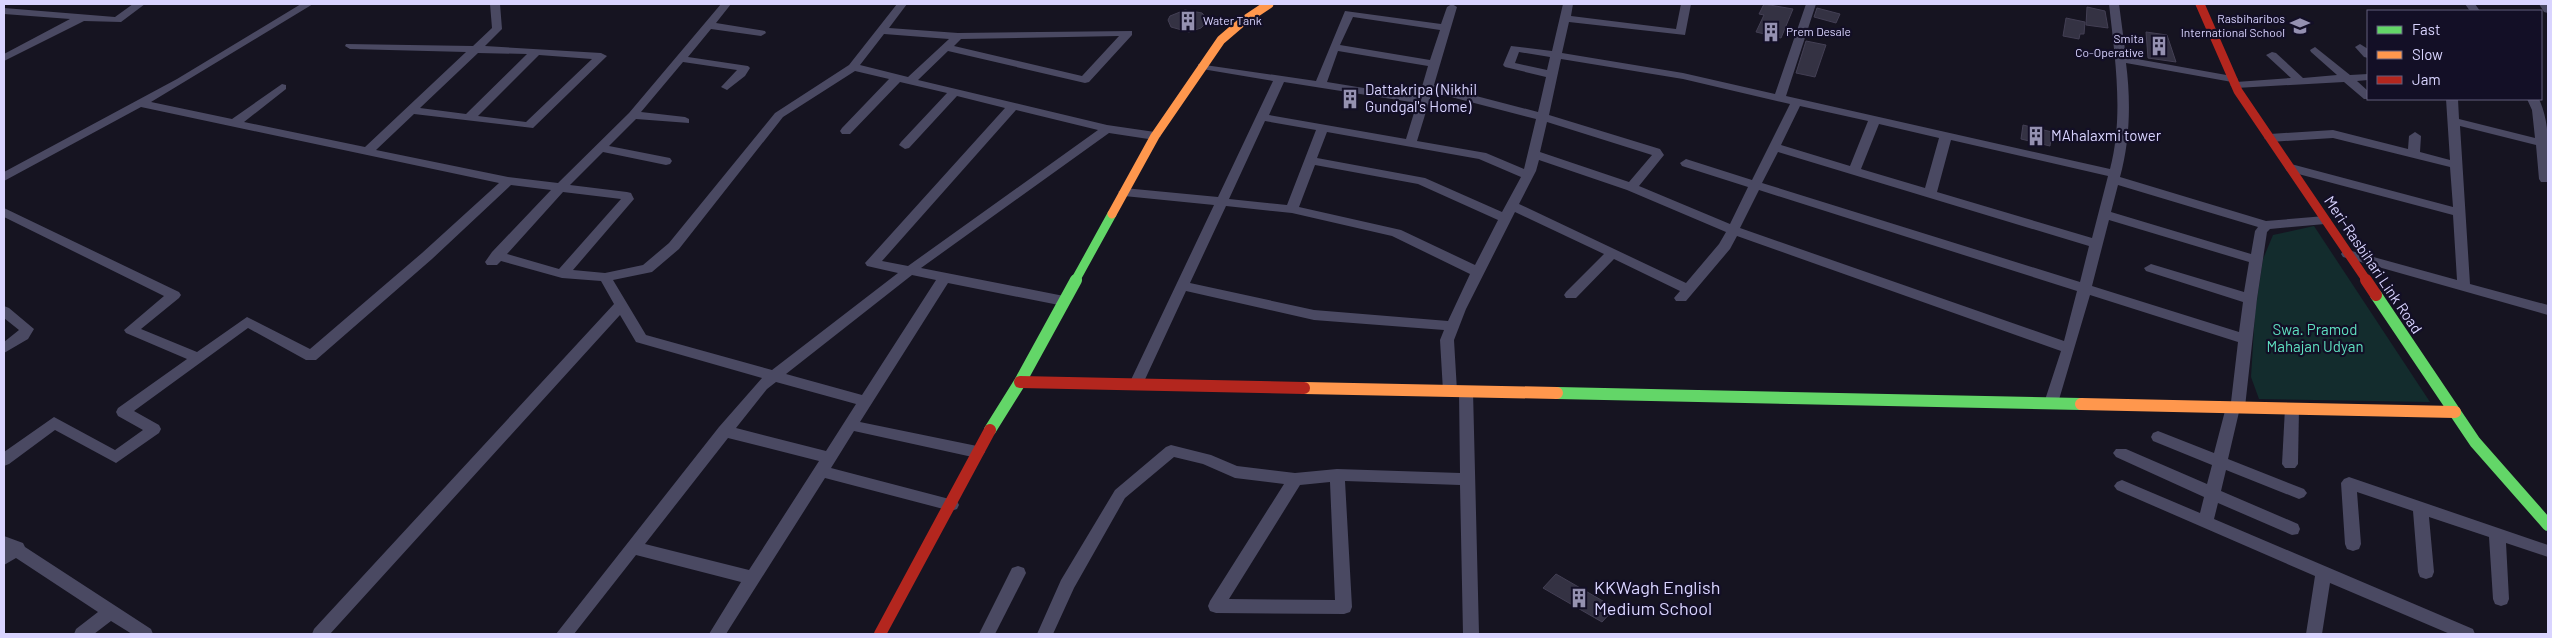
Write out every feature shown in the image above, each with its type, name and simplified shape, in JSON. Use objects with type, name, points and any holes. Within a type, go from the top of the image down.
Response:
[{"type":"street","points":[[4,11],[117,20],[140,4]]},
{"type":"street","points":[[4,177],[181,81],[308,4]]},
{"type":"street","points":[[369,150],[496,29],[495,4]]},
{"type":"street","points":[[726,4],[682,59],[633,115],[560,188],[495,259],[562,274],[605,278],[647,269],[674,246],[779,115],[853,67],[902,4]]},
{"type":"street","points":[[880,634],[951,505],[977,452],[1020,382],[1155,136],[1202,66],[1228,33],[1270,4]]},
{"type":"street","points":[[1471,634],[1467,479],[1458,391],[1447,340],[1478,272],[1528,175],[1558,56],[1568,4]]},
{"type":"street","points":[[1566,18],[1681,33],[1686,4]]},
{"type":"street","points":[[1780,97],[1811,4]]},
{"type":"street","points":[[2051,403],[2069,348],[2121,151],[2123,82],[2114,4]]},
{"type":"street","name":"Meri-Rasbihari Link Road","points":[[2200,4],[2234,82],[2290,168],[2475,442],[2548,525]]},
{"type":"street","points":[[2544,4],[2548,10]]},
{"type":"street","points":[[1411,142],[1452,7]]},
{"type":"street","points":[[1320,84],[1348,13],[1446,28]]},
{"type":"street","points":[[4,58],[82,17]]},
{"type":"street","points":[[708,25],[761,34]]},
{"type":"street","points":[[881,31],[958,36],[1128,33],[1085,80],[946,47]]},
{"type":"street","points":[[910,81],[958,36]]},
{"type":"street","points":[[350,46],[536,51],[601,56],[529,126],[409,110]]},
{"type":"street","points":[[1334,47],[1435,64]]},
{"type":"street","points":[[1553,75],[1509,65],[1515,48],[1683,76],[1875,118],[2114,177],[2266,225],[2325,220]]},
{"type":"street","points":[[2315,50],[2367,96]]},
{"type":"street","points":[[469,118],[536,51]]},
{"type":"street","points":[[2272,55],[2300,81]]},
{"type":"street","points":[[682,59],[744,68],[741,74],[727,87]]},
{"type":"street","points":[[2120,59],[2234,82],[2367,77]]},
{"type":"street","points":[[1202,66],[1423,101]]},
{"type":"street","points":[[853,67],[1107,129],[1155,136]]},
{"type":"street","points":[[846,131],[896,78]]},
{"type":"street","points":[[1136,384],[1280,78]]},
{"type":"street","points":[[234,123],[282,87]]},
{"type":"street","points":[[1428,87],[1543,117],[1656,152],[1658,155],[1631,187]]},
{"type":"street","points":[[905,145],[954,92]]},
{"type":"street","points":[[2452,100],[2464,286]]},
{"type":"street","points":[[1512,206],[1613,253],[1684,294],[1725,246],[1797,101]]},
{"type":"street","points":[[138,103],[369,150],[404,160],[508,181],[629,197],[562,274]]},
{"type":"street","points":[[1013,106],[872,263],[1064,301]]},
{"type":"street","points":[[2540,107],[2545,145],[2545,179]]},
{"type":"street","points":[[633,115],[685,121]]},
{"type":"street","points":[[1262,117],[1482,156],[1528,175]]},
{"type":"street","points":[[1854,171],[1875,118]]},
{"type":"street","points":[[2453,121],[2545,145]]},
{"type":"street","points":[[1292,209],[1323,128]]},
{"type":"street","points":[[564,634],[634,548],[648,527],[724,430],[762,385],[910,271],[1107,129]]},
{"type":"street","points":[[2270,138],[2333,134],[2456,165]]},
{"type":"street","points":[[1930,194],[1946,135]]},
{"type":"street","points":[[2414,154],[2415,136]]},
{"type":"street","points":[[1774,147],[2096,244]]},
{"type":"street","points":[[602,148],[666,162]]},
{"type":"street","points":[[1534,154],[1631,187],[1733,230],[2069,348]]},
{"type":"street","points":[[1311,161],[1421,181],[1506,219]]},
{"type":"street","points":[[1686,163],[2245,339]]},
{"type":"street","points":[[2290,168],[2459,213]]},
{"type":"street","points":[[4,460],[54,423],[116,457],[154,428],[122,412],[248,322],[311,356],[427,256],[508,181]]},
{"type":"street","points":[[1124,192],[1292,209],[1396,234],[1478,272]]},
{"type":"street","points":[[4,212],[174,294],[131,330],[198,358]]},
{"type":"street","points":[[2104,214],[2256,260]]},
{"type":"street","points":[[2206,521],[2235,407],[2256,260],[2261,231],[2266,225]]},
{"type":"street","points":[[1572,295],[1613,253]]},
{"type":"street","points":[[2348,254],[2548,310]]},
{"type":"street","points":[[2151,268],[2250,299]]},
{"type":"street","points":[[605,278],[641,339],[772,377],[865,401]]},
{"type":"street","points":[[716,634],[945,278]]},
{"type":"street","points":[[1182,286],[1314,315],[1452,326]]},
{"type":"street","points":[[320,634],[621,305]]},
{"type":"street","points":[[4,311],[27,329],[23,336],[4,348]]},
{"type":"street","points":[[1020,382],[2454,412]]},
{"type":"street","points":[[2290,464],[2292,408]]},
{"type":"street","points":[[850,425],[977,452]]},
{"type":"street","points":[[724,430],[829,458]]},
{"type":"street","points":[[2158,436],[2299,493]]},
{"type":"street","points":[[1045,634],[1067,585],[1120,494],[1171,451],[1206,459],[1235,472],[1295,478],[1338,475],[1467,479]]},
{"type":"street","points":[[2121,453],[2292,529]]},
{"type":"street","points":[[821,471],[951,505]]},
{"type":"street","points":[[1295,478],[1216,606],[1344,607],[1338,475]]},
{"type":"street","points":[[2352,544],[2349,483],[2548,551]]},
{"type":"street","points":[[2122,486],[2467,634]]},
{"type":"street","points":[[2420,507],[2426,572]]},
{"type":"street","points":[[2497,533],[2501,598]]},
{"type":"street","points":[[634,548],[753,578]]},
{"type":"street","points":[[8,549],[112,610],[145,634]]},
{"type":"street","points":[[2314,634],[2324,572]]},
{"type":"street","points":[[987,634],[1018,573]]},
{"type":"street","points":[[82,634],[112,610]]},
{"type":"green space","name":"Swa. Pramod Mahajan Udyan","points":[[2314,226],[2430,402],[2259,399],[2251,377],[2255,313],[2263,259],[2273,235]]},
{"type":"building","points":[[1764,4],[1793,9],[1781,38],[1756,32],[1764,15],[1759,14]]},
{"type":"building","points":[[2087,7],[2105,11],[2108,28],[2086,25]]},
{"type":"building","points":[[1817,8],[1840,14],[1836,23],[1814,17]]},
{"type":"building","name":"Water Tank","points":[[1185,10],[1202,13],[1208,19],[1207,22],[1201,28],[1189,32],[1171,27],[1168,20],[1170,16]]},
{"type":"building","points":[[2066,18],[2085,22],[2084,34],[2080,34],[2079,39],[2063,36]]},
{"type":"building","name":"Smita Co-Operative","points":[[2146,32],[2167,35],[2176,62],[2148,58]]},
{"type":"building","points":[[1806,41],[1826,45],[1815,77],[1796,73]]},
{"type":"building","name":"MAhalaxmi tower","points":[[2023,125],[2052,132],[2050,146],[2021,139]]},
{"type":"building","name":"KKWagh English Medium School","points":[[1556,574],[1615,608],[1602,622],[1543,588]]},
{"type":"traffic: fast","points":[[990,430],[1020,382],[1112,214]]},
{"type":"traffic: fast","points":[[2376,295],[2475,442],[2548,525]]},
{"type":"traffic: fast","points":[[1557,393],[2081,404]]},
{"type":"traffic: slow","points":[[1112,214],[1155,136],[1221,40],[1242,22],[1269,4]]},
{"type":"traffic: slow","points":[[1304,388],[1557,393]]},
{"type":"traffic: slow","points":[[2081,404],[2455,412]]},
{"type":"traffic: jam","points":[[2200,4],[2238,91],[2376,295]]},
{"type":"traffic: jam","points":[[1020,382],[1304,388]]},
{"type":"traffic: jam","points":[[880,634],[990,430]]},
{"type":"place","name":"Water Tank","points":[[1188,21]]},
{"type":"place","name":"Rasbiharibos International School","points":[[2300,26]]},
{"type":"place","name":"Prem Desale","points":[[1771,32]]},
{"type":"place","name":"Smita Co-Operative","points":[[2159,46]]},
{"type":"place","name":"Dattakripa (Nikhil Gundgal's Home)","points":[[1350,99]]},
{"type":"place","name":"MAhalaxmi tower","points":[[2036,136]]},
{"type":"place","name":"KKWagh English Medium School","points":[[1579,598]]}]
